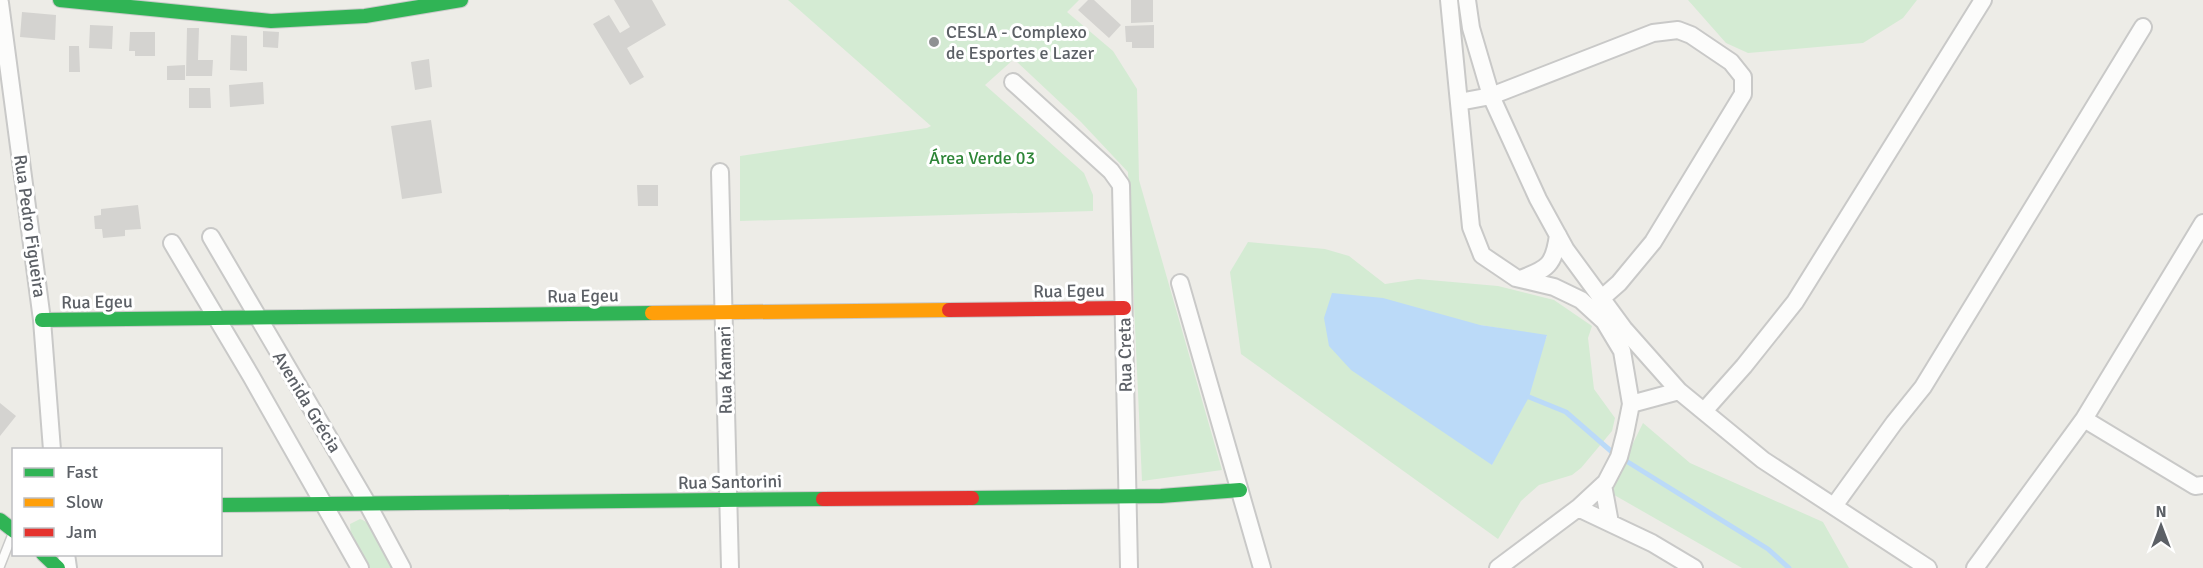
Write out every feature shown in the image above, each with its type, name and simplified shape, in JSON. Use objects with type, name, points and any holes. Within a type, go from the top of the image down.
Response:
[{"type":"street","points":[[60,0],[271,21],[365,16],[461,0]]},
{"type":"street","points":[[1449,0],[1471,227],[1482,255],[1520,279],[1554,287],[1581,300],[1604,321],[1622,351],[1631,404],[1618,457],[1603,485],[1578,508],[1498,568]]},
{"type":"street","points":[[1467,0],[1471,28],[1491,96],[1538,200],[1566,250],[1637,345],[1678,390],[1763,460],[1928,568]]},
{"type":"street","points":[[1704,411],[1744,366],[1795,302],[1983,0]]},
{"type":"street","name":"Rua Pedro Figueira","points":[[0,3],[42,320],[52,448]]},
{"type":"street","points":[[1834,506],[1923,387],[2143,27]]},
{"type":"street","points":[[1459,102],[1491,96],[1653,33],[1678,30],[1691,35],[1731,62],[1743,77],[1743,94],[1653,242],[1602,298]]},
{"type":"street","name":"Rua Creta","points":[[1012,82],[1111,171],[1121,185],[1129,568]]},
{"type":"street","name":"Rua Kamari","points":[[720,172],[730,568]]},
{"type":"street","points":[[1975,568],[2084,419],[2203,224]]},
{"type":"street","points":[[1520,279],[1540,272],[1550,264],[1555,254],[1558,235]]},
{"type":"street","name":"Avenida Grécia","points":[[211,237],[367,503],[402,568]]},
{"type":"street","name":"Avenida Grécia","points":[[172,243],[360,568]]},
{"type":"street","points":[[1180,283],[1262,568]]},
{"type":"street","name":"Rua Egeu","points":[[42,320],[1124,308]]},
{"type":"street","points":[[1631,404],[1678,390]]},
{"type":"street","points":[[2084,419],[2195,486],[2203,485]]},
{"type":"street","points":[[1603,485],[1610,524]]},
{"type":"street","name":"Rua Santorini","points":[[222,505],[1127,496],[1240,490]]},
{"type":"street","points":[[1578,508],[1652,543],[1694,568]]},
{"type":"street","points":[[0,520],[12,530]]},
{"type":"street","points":[[44,556],[58,568]]},
{"type":"lane","points":[[0,566],[12,537]]},
{"type":"green space","name":"Área Verde 03","points":[[788,0],[1079,0],[1067,12],[1113,51],[1137,89],[1139,180],[1222,470],[1142,481],[1128,172],[1081,122],[1014,59],[985,85],[1084,173],[1093,195],[1093,211],[740,221],[740,156],[931,126]]},
{"type":"green space","points":[[1688,0],[1917,0],[1903,18],[1863,43],[1748,53],[1726,43]]},
{"type":"green space","points":[[1248,242],[1325,249],[1349,256],[1385,284],[1418,279],[1498,286],[1554,300],[1592,326],[1588,338],[1594,389],[1615,418],[1612,431],[1581,468],[1572,475],[1539,485],[1521,501],[1498,539],[1241,354],[1230,272]],"holes":[[[1480,325],[1547,336],[1492,465]]]},
{"type":"green space","points":[[1643,423],[1690,463],[1823,522],[1849,568],[1742,568],[1609,492]]},
{"type":"green space","points":[[360,519],[371,526],[396,568],[370,568],[351,536],[350,524]]},
{"type":"water","points":[[1332,293],[1383,298],[1480,325],[1547,335],[1529,397],[1492,465],[1351,370],[1329,346],[1324,318]]},
{"type":"building","points":[[614,0],[652,0],[666,25],[627,48],[644,77],[630,85],[593,24],[609,15],[620,33],[630,27]]},
{"type":"building","points":[[1088,0],[1094,0],[1121,25],[1109,38],[1078,10]]},
{"type":"building","points":[[1131,0],[1153,0],[1153,22],[1131,23]]},
{"type":"building","points":[[22,12],[56,15],[55,40],[20,37]]},
{"type":"building","points":[[90,25],[113,26],[112,49],[89,48]]},
{"type":"building","points":[[1154,25],[1154,48],[1132,48],[1132,42],[1126,42],[1125,26]]},
{"type":"building","points":[[187,28],[199,28],[198,60],[213,60],[212,76],[186,76]]},
{"type":"building","points":[[263,31],[279,32],[278,48],[263,47]]},
{"type":"building","points":[[130,32],[155,32],[155,56],[135,56],[135,51],[129,51]]},
{"type":"building","points":[[231,35],[247,36],[247,71],[230,70]]},
{"type":"building","points":[[69,46],[79,46],[80,72],[69,72]]},
{"type":"building","points":[[429,59],[432,87],[415,90],[411,62]]},
{"type":"building","points":[[185,65],[185,80],[167,80],[167,66]]},
{"type":"building","points":[[263,82],[264,104],[230,107],[229,85]]},
{"type":"building","points":[[189,88],[210,88],[211,108],[189,108]]},
{"type":"building","points":[[431,120],[442,193],[402,199],[391,126]]},
{"type":"building","points":[[637,185],[658,185],[658,206],[638,206]]},
{"type":"building","points":[[138,205],[141,229],[125,230],[125,236],[103,238],[102,229],[95,229],[94,216],[101,215],[101,209]]},
{"type":"building","points":[[0,403],[16,416],[0,436]]},
{"type":"waterway","points":[[1529,397],[1566,412],[1612,452]]},
{"type":"waterway","points":[[1623,459],[1768,549],[1789,568]]},
{"type":"traffic: fast","points":[[60,0],[271,21],[365,16],[461,0]]},
{"type":"traffic: fast","points":[[42,320],[652,313]]},
{"type":"traffic: fast","points":[[972,498],[1161,496],[1240,490]]},
{"type":"traffic: fast","points":[[222,505],[823,499]]},
{"type":"traffic: fast","points":[[0,520],[12,529]]},
{"type":"traffic: fast","points":[[45,556],[58,568]]},
{"type":"traffic: slow","points":[[652,313],[949,310]]},
{"type":"traffic: jam","points":[[949,310],[1124,308]]},
{"type":"traffic: jam","points":[[823,499],[972,498]]},
{"type":"place","name":"CESLA - Complexo de Esportes e Lazer","points":[[934,42]]}]
